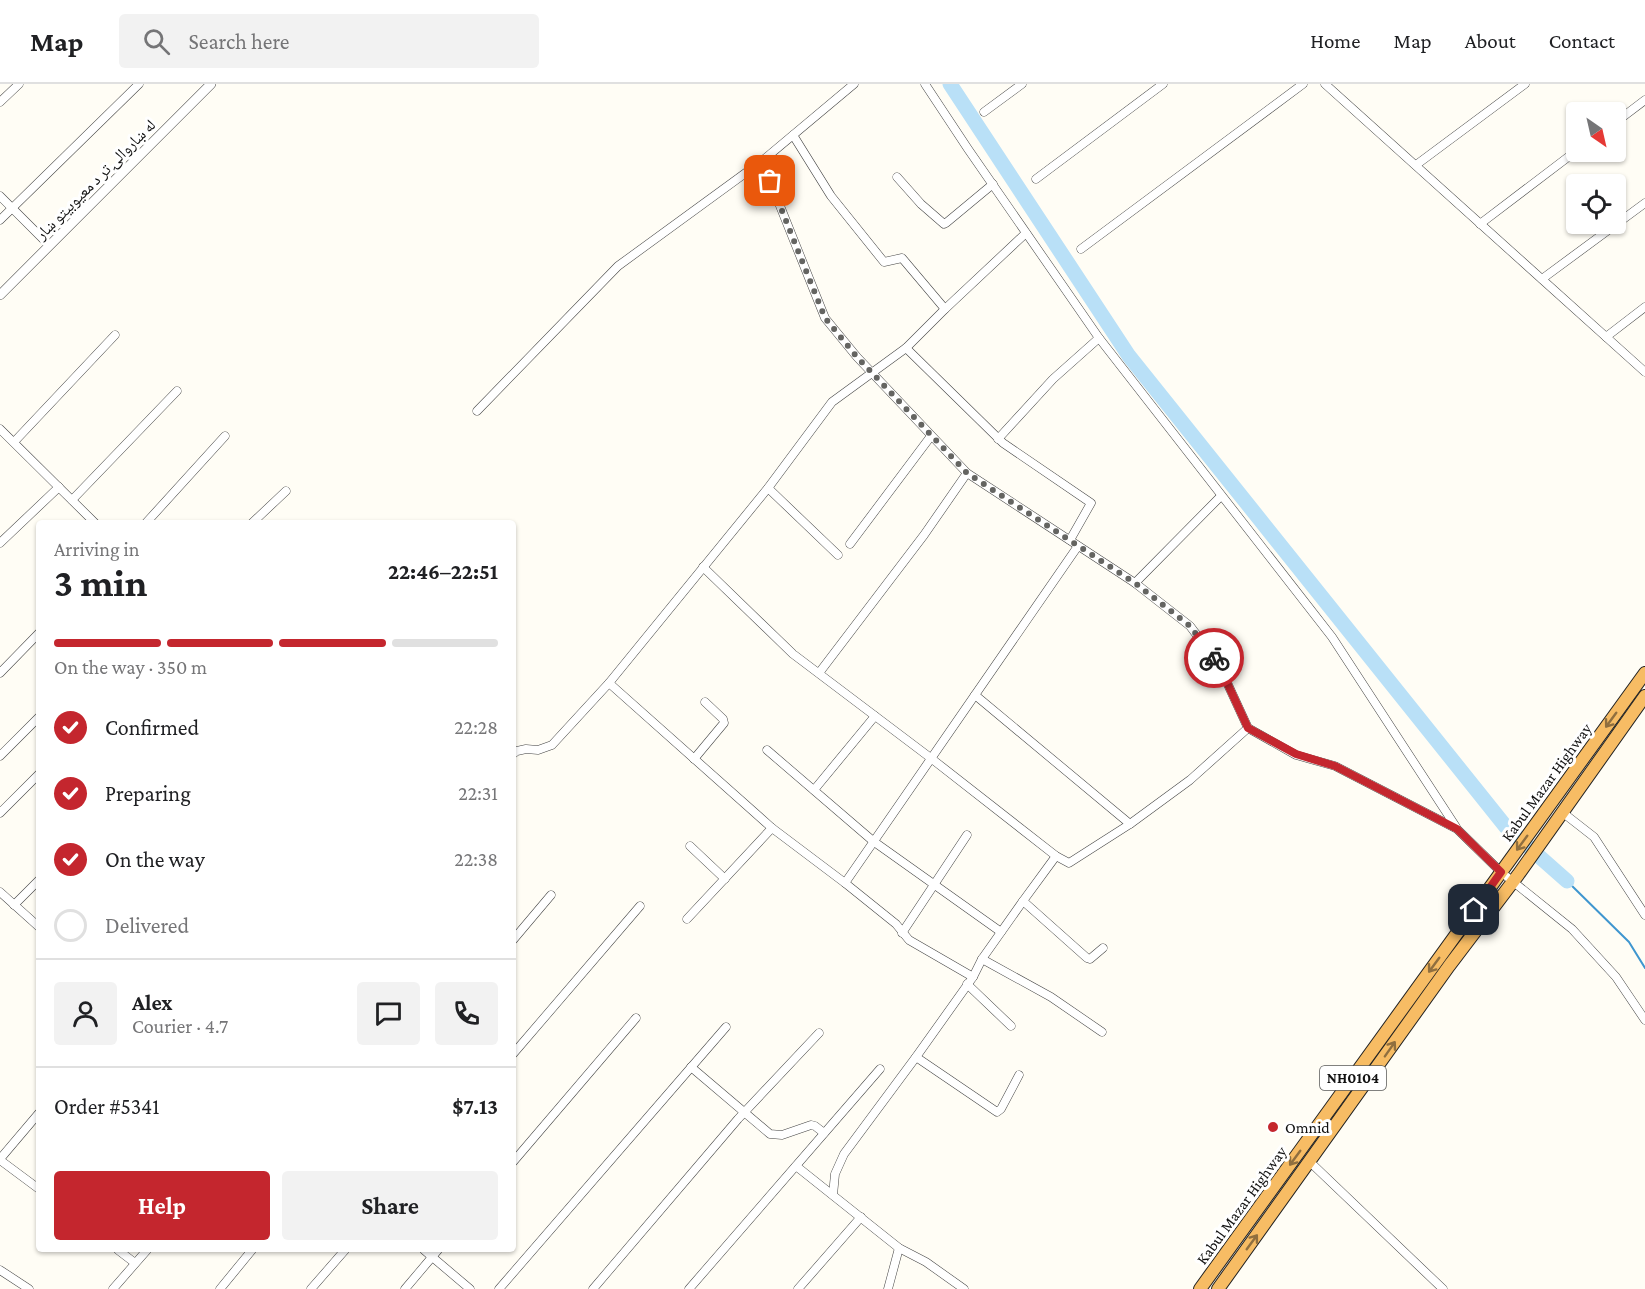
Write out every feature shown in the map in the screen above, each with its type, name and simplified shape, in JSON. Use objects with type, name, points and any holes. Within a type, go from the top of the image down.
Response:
[{"type":"highway","name":"Kabul Mazar Highway","points":[[1200,1289],[1645,673]]},
{"type":"highway","name":"Kabul Mazar Highway","points":[[1218,1289],[1449,966],[1516,879],[1645,696]]},
{"type":"street","points":[[0,102],[19,84]]},
{"type":"street","points":[[0,220],[139,84]]},
{"type":"street","name":"له ښاروالۍ تر د معیوبیتو ښار","points":[[0,295],[211,84]]},
{"type":"street","points":[[477,411],[618,266],[762,161],[854,84]]},
{"type":"street","points":[[925,84],[1099,338],[1332,637],[1457,829]]},
{"type":"street","points":[[984,112],[1022,84]]},
{"type":"street","points":[[1036,180],[1163,84]]},
{"type":"street","points":[[1081,249],[1303,84]]},
{"type":"street","points":[[1325,84],[1645,372]]},
{"type":"street","points":[[1416,165],[1525,84]]},
{"type":"street","points":[[1626,114],[1645,100]]},
{"type":"street","points":[[794,135],[831,196],[884,262],[902,258],[945,309]]},
{"type":"street","points":[[1480,224],[1566,159]]},
{"type":"street","points":[[762,161],[825,318],[857,357],[967,473],[1135,583],[1190,626],[1218,663],[1248,728],[1296,754],[1335,766],[1457,829],[1572,929],[1617,976],[1645,1020]]},
{"type":"street","points":[[897,177],[921,204],[944,224],[993,184]]},
{"type":"street","points":[[0,196],[49,245]]},
{"type":"street","points":[[1542,279],[1645,203]]},
{"type":"street","points":[[516,752],[526,749],[537,750],[552,745],[609,683],[768,489],[832,402],[906,348],[1026,233]]},
{"type":"street","points":[[1606,336],[1645,307]]},
{"type":"street","points":[[14,442],[116,335]]},
{"type":"street","points":[[998,439],[1053,380],[1099,338]]},
{"type":"street","points":[[906,348],[998,439],[1090,503],[1070,540]]},
{"type":"street","points":[[72,500],[177,392]]},
{"type":"street","points":[[0,429],[92,520]]},
{"type":"street","points":[[149,520],[225,436]]},
{"type":"street","points":[[850,544],[931,436]]},
{"type":"street","points":[[819,673],[924,535],[967,473]]},
{"type":"street","points":[[0,543],[59,487]]},
{"type":"street","points":[[768,489],[838,555]]},
{"type":"street","points":[[255,520],[286,491]]},
{"type":"street","points":[[1135,583],[1221,496]]},
{"type":"street","points":[[845,883],[1077,546]]},
{"type":"street","points":[[702,567],[793,654],[1056,856],[1070,864],[1190,780],[1248,728]]},
{"type":"street","points":[[0,673],[36,636]]},
{"type":"street","points":[[609,683],[772,828],[896,924],[909,940],[972,977]]},
{"type":"street","points":[[975,695],[1130,824]]},
{"type":"street","points":[[694,759],[724,723],[723,719],[705,702]]},
{"type":"street","points":[[814,790],[875,716]]},
{"type":"street","points":[[0,756],[36,720]]},
{"type":"street","points":[[768,750],[873,841],[1001,932]]},
{"type":"street","points":[[0,813],[36,777]]},
{"type":"street","points":[[1562,812],[1594,837],[1645,915]]},
{"type":"street","points":[[687,919],[772,828]]},
{"type":"street","points":[[902,933],[967,835]]},
{"type":"street","points":[[690,846],[725,879]]},
{"type":"street","points":[[833,1195],[835,1174],[844,1154],[916,1057],[1023,900],[1056,856]]},
{"type":"street","points":[[14,905],[36,883]]},
{"type":"street","points":[[0,892],[36,924]]},
{"type":"street","points":[[516,936],[551,895]]},
{"type":"street","points":[[1023,900],[1086,958],[1090,959],[1103,948]]},
{"type":"street","points":[[516,1051],[640,906]]},
{"type":"street","points":[[982,959],[1051,997],[1102,1032]]},
{"type":"street","points":[[967,984],[1011,1026]]},
{"type":"street","points":[[516,1158],[636,1018]]},
{"type":"street","points":[[499,1289],[726,1027]]},
{"type":"street","points":[[593,1289],[744,1113],[819,1033]]},
{"type":"street","points":[[916,1057],[997,1112],[1001,1109],[1019,1075]]},
{"type":"street","points":[[691,1067],[770,1134],[782,1134],[812,1125],[824,1133]]},
{"type":"street","points":[[688,1289],[880,1069]]},
{"type":"street","points":[[36,1117],[0,1159],[36,1187]]},
{"type":"street","points":[[1310,1161],[1443,1289]]},
{"type":"street","points":[[796,1167],[899,1248],[926,1262],[964,1289]]},
{"type":"street","points":[[798,1289],[861,1217]]},
{"type":"street","points":[[888,1289],[899,1248]]},
{"type":"street","points":[[121,1252],[135,1263]]},
{"type":"street","points":[[113,1289],[145,1252]]},
{"type":"street","points":[[220,1289],[250,1252]]},
{"type":"street","points":[[311,1289],[343,1252]]},
{"type":"street","points":[[427,1252],[470,1289]]},
{"type":"street","points":[[405,1289],[436,1252]]},
{"type":"street","points":[[0,1271],[29,1289]]},
{"type":"waterway","points":[[950,84],[1129,356],[1506,827],[1567,881]]},
{"type":"waterway","points":[[1567,881],[1629,942],[1645,968]]},
{"type":"way so far","points":[[770,181],[825,318],[857,357],[967,473],[1135,583],[1190,626],[1214,658]]},
{"type":"place","name":"Omnid","points":[[1273,1127]]},
{"type":"route","points":[[1214,658],[1248,728],[1296,754],[1335,766],[1457,829],[1501,872],[1474,910]]}]
